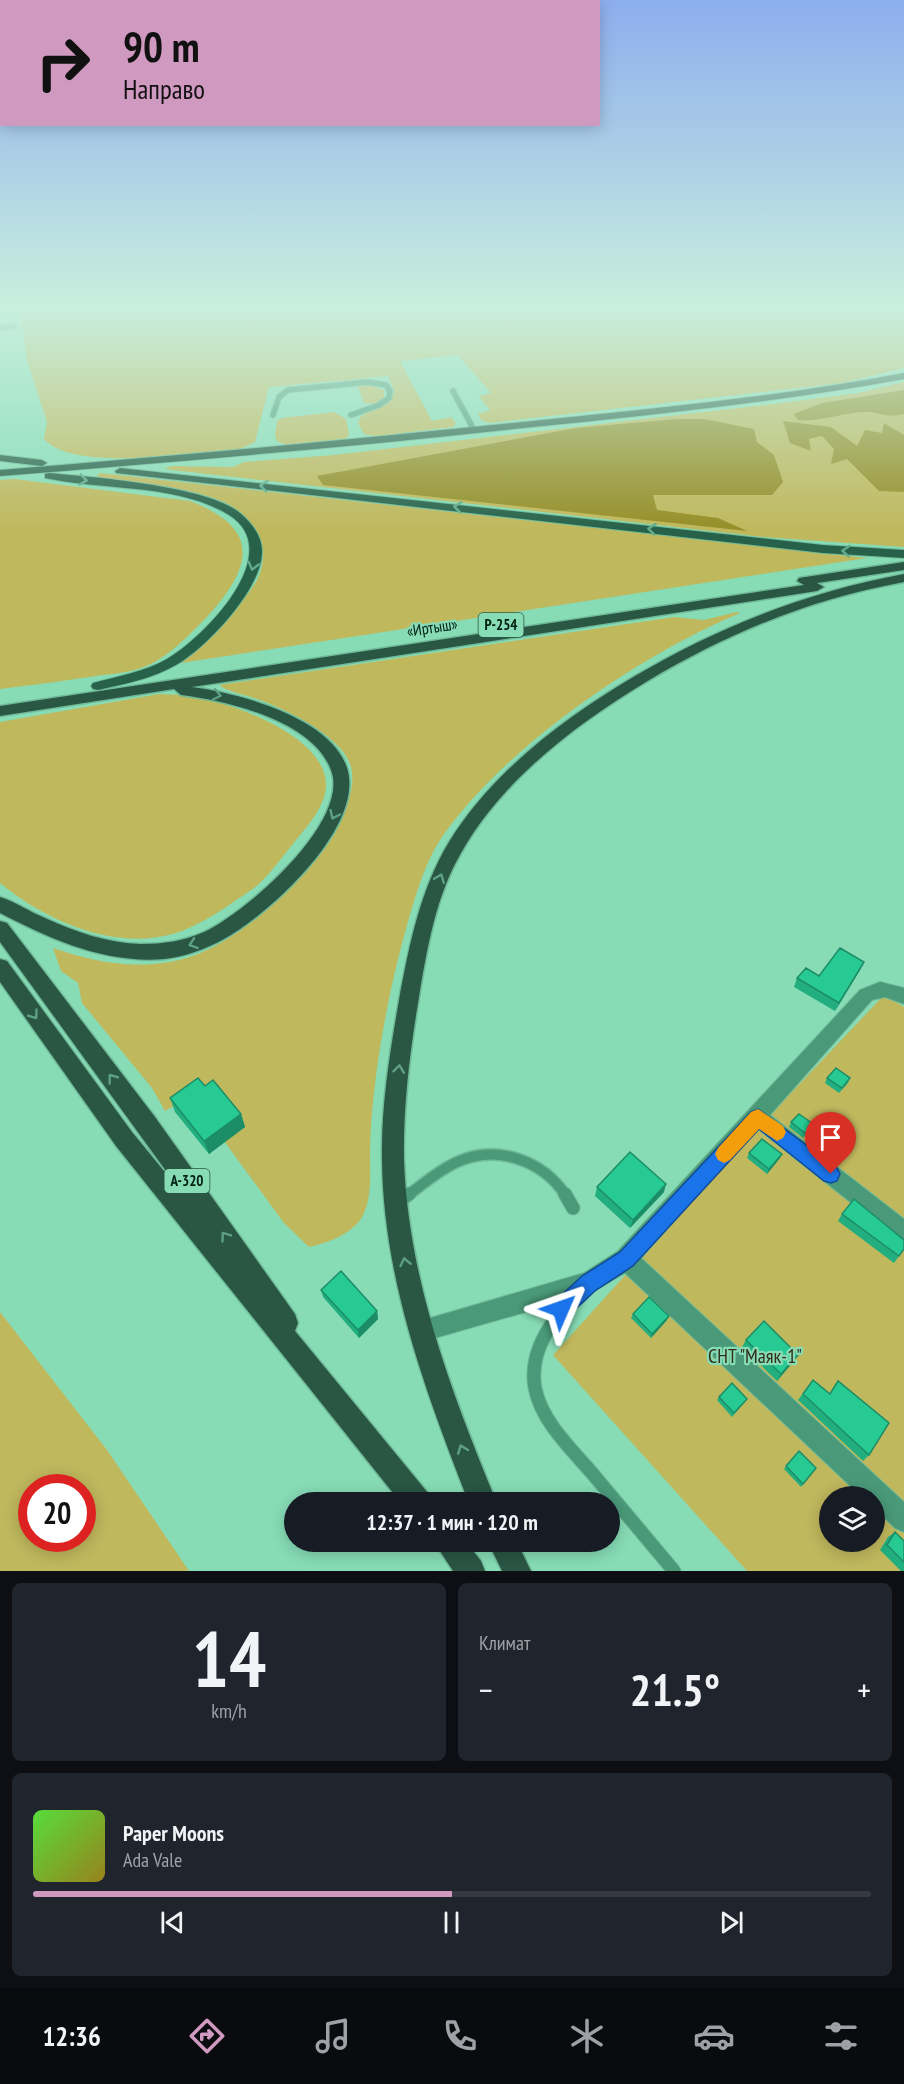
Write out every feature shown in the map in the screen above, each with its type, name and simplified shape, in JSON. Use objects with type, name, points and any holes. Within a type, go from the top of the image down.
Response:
[{"type":"highway","name":"«Иртыш»","points":[[0,700],[904,566]]},
{"type":"highway","name":"«Иртыш»","points":[[0,711],[904,576]]},
{"type":"highway","points":[[479,1492],[438,1386],[421,1331],[401,1243],[394,1159],[395,1105],[417,957],[442,872],[466,831],[502,789],[551,742],[596,707],[648,674],[732,629],[789,605],[849,587],[904,576]]},
{"type":"highway","points":[[0,904],[39,925],[95,945],[143,952],[186,947],[205,940],[245,917],[283,882],[329,826],[340,798],[341,776],[338,766],[324,746],[301,729],[243,702],[200,692],[157,690],[117,693]]},
{"type":"highway","name":"А-320","points":[[0,928],[147,1124],[368,1439]]},
{"type":"highway","name":"А-320","points":[[0,967],[123,1139],[409,1492]]},
{"type":"highway","points":[[456,1552],[471,1571]]},
{"type":"highway","points":[[507,1552],[517,1571]]},
{"type":"main road","points":[[2,473],[267,452],[813,393],[870,382]]},
{"type":"main road","points":[[0,458],[823,549],[904,554]]},
{"type":"main road","points":[[2,473],[58,476],[199,499],[234,514],[252,535],[256,552],[253,572],[243,591],[211,629],[183,656],[162,668],[98,686]]},
{"type":"street","points":[[421,1331],[589,1283],[627,1259],[872,990],[883,989],[904,996]]},
{"type":"street","points":[[758,1117],[904,1232]]},
{"type":"street","points":[[627,1259],[904,1519]]},
{"type":"lane","points":[[273,415],[280,393],[288,390],[365,382]]},
{"type":"lane","points":[[351,415],[379,405],[389,398],[390,391],[386,385],[370,382]]},
{"type":"lane","points":[[453,391],[474,430]]},
{"type":"lane","points":[[397,1203],[460,1160],[502,1154],[526,1159],[563,1188],[573,1208]]},
{"type":"lane","points":[[589,1283],[561,1309],[545,1335],[536,1362],[535,1388],[547,1419],[674,1571]]},
{"type":"green space","points":[[34,382],[320,382],[269,387],[255,442],[238,450],[135,458],[81,455],[59,449],[44,439],[47,422]]},
{"type":"green space","points":[[391,382],[411,382],[432,421],[451,417],[456,423],[453,427],[376,436],[364,434],[358,423],[361,416],[392,398],[394,390]]},
{"type":"green space","points":[[482,382],[845,382],[489,423],[481,420],[478,414],[490,410],[479,396],[491,393]]},
{"type":"green space","points":[[904,382],[904,547],[763,537],[164,469],[172,466],[233,467],[244,462],[333,455],[858,393]]},
{"type":"green space","points":[[363,383],[384,390],[384,398],[374,404],[364,403],[357,384]]},
{"type":"green space","points":[[334,412],[346,419],[349,435],[345,439],[289,446],[277,441],[275,436],[277,421],[282,418]]},
{"type":"green space","points":[[100,473],[867,558],[181,663],[180,661],[243,600],[251,589],[262,566],[261,543],[250,522],[232,506],[221,501],[177,489],[100,478],[97,476]]},
{"type":"green space","points":[[15,479],[190,501],[214,512],[230,524],[239,537],[243,551],[233,583],[206,618],[176,647],[150,664],[124,672],[0,689],[0,480]]},
{"type":"green space","points":[[740,613],[661,653],[580,704],[506,765],[474,797],[447,830],[426,867],[415,898],[389,998],[374,1094],[370,1190],[366,1209],[357,1224],[346,1233],[309,1247],[284,1223],[191,1096],[165,1111],[152,1088],[82,1003],[78,983],[61,971],[53,948],[96,960],[139,965],[169,962],[199,954],[243,928],[259,915],[296,877],[332,832],[345,809],[352,787],[351,767],[346,756],[325,734],[312,725],[269,704],[219,685],[674,617],[704,620]]},
{"type":"green space","points":[[159,694],[195,696],[216,701],[273,724],[307,747],[318,761],[325,776],[325,795],[317,813],[278,863],[258,885],[226,907],[205,920],[176,933],[153,938],[130,939],[106,936],[60,921],[38,910],[0,883],[0,722]]},
{"type":"green space","name":"СНТ \"Маяк-1\"","points":[[884,995],[904,1007],[904,1571],[747,1571],[553,1355],[770,1115]]},
{"type":"green space","points":[[0,1312],[107,1450],[189,1571],[0,1571]]},
{"type":"shaded area","points":[[904,390],[904,414],[858,412],[798,420],[793,414],[822,403]]},
{"type":"shaded area","points":[[677,419],[704,419],[754,429],[757,442],[774,455],[783,482],[772,495],[653,495],[657,510],[718,518],[747,531],[323,485],[317,476],[576,428]]},
{"type":"shaded area","points":[[783,421],[831,427],[857,446],[865,430],[882,433],[884,423],[904,435],[904,492],[879,491],[847,459],[831,464],[834,449],[822,436],[809,439],[811,451],[790,443]]},
{"type":"building","points":[[840,948],[864,962],[839,1003],[797,978],[806,968],[819,976]]},
{"type":"building","points":[[836,1068],[850,1078],[842,1088],[827,1078]]},
{"type":"building","points":[[198,1078],[205,1086],[213,1080],[241,1114],[204,1141],[170,1098]]},
{"type":"building","points":[[799,1114],[813,1124],[806,1134],[791,1122]]},
{"type":"building","points":[[762,1139],[782,1154],[769,1169],[749,1153]]},
{"type":"building","points":[[630,1152],[666,1184],[633,1220],[597,1187]]},
{"type":"building","points":[[854,1199],[904,1240],[904,1249],[899,1256],[842,1214]]},
{"type":"building","points":[[341,1271],[377,1311],[358,1330],[321,1290]]},
{"type":"building","points":[[649,1297],[669,1316],[652,1334],[633,1314]]},
{"type":"building","points":[[764,1321],[798,1355],[781,1374],[746,1340]]},
{"type":"building","points":[[813,1380],[830,1394],[838,1381],[889,1423],[869,1455],[803,1394]]},
{"type":"building","points":[[732,1383],[747,1399],[734,1413],[719,1397]]},
{"type":"building","points":[[799,1451],[816,1468],[803,1484],[786,1466]]},
{"type":"building","points":[[895,1532],[904,1541],[904,1562],[887,1545]]},
{"type":"slow traffic","points":[[724,1154],[758,1117],[777,1132]]},
{"type":"route","points":[[561,1309],[589,1283],[627,1259],[758,1117],[831,1174]]}]
